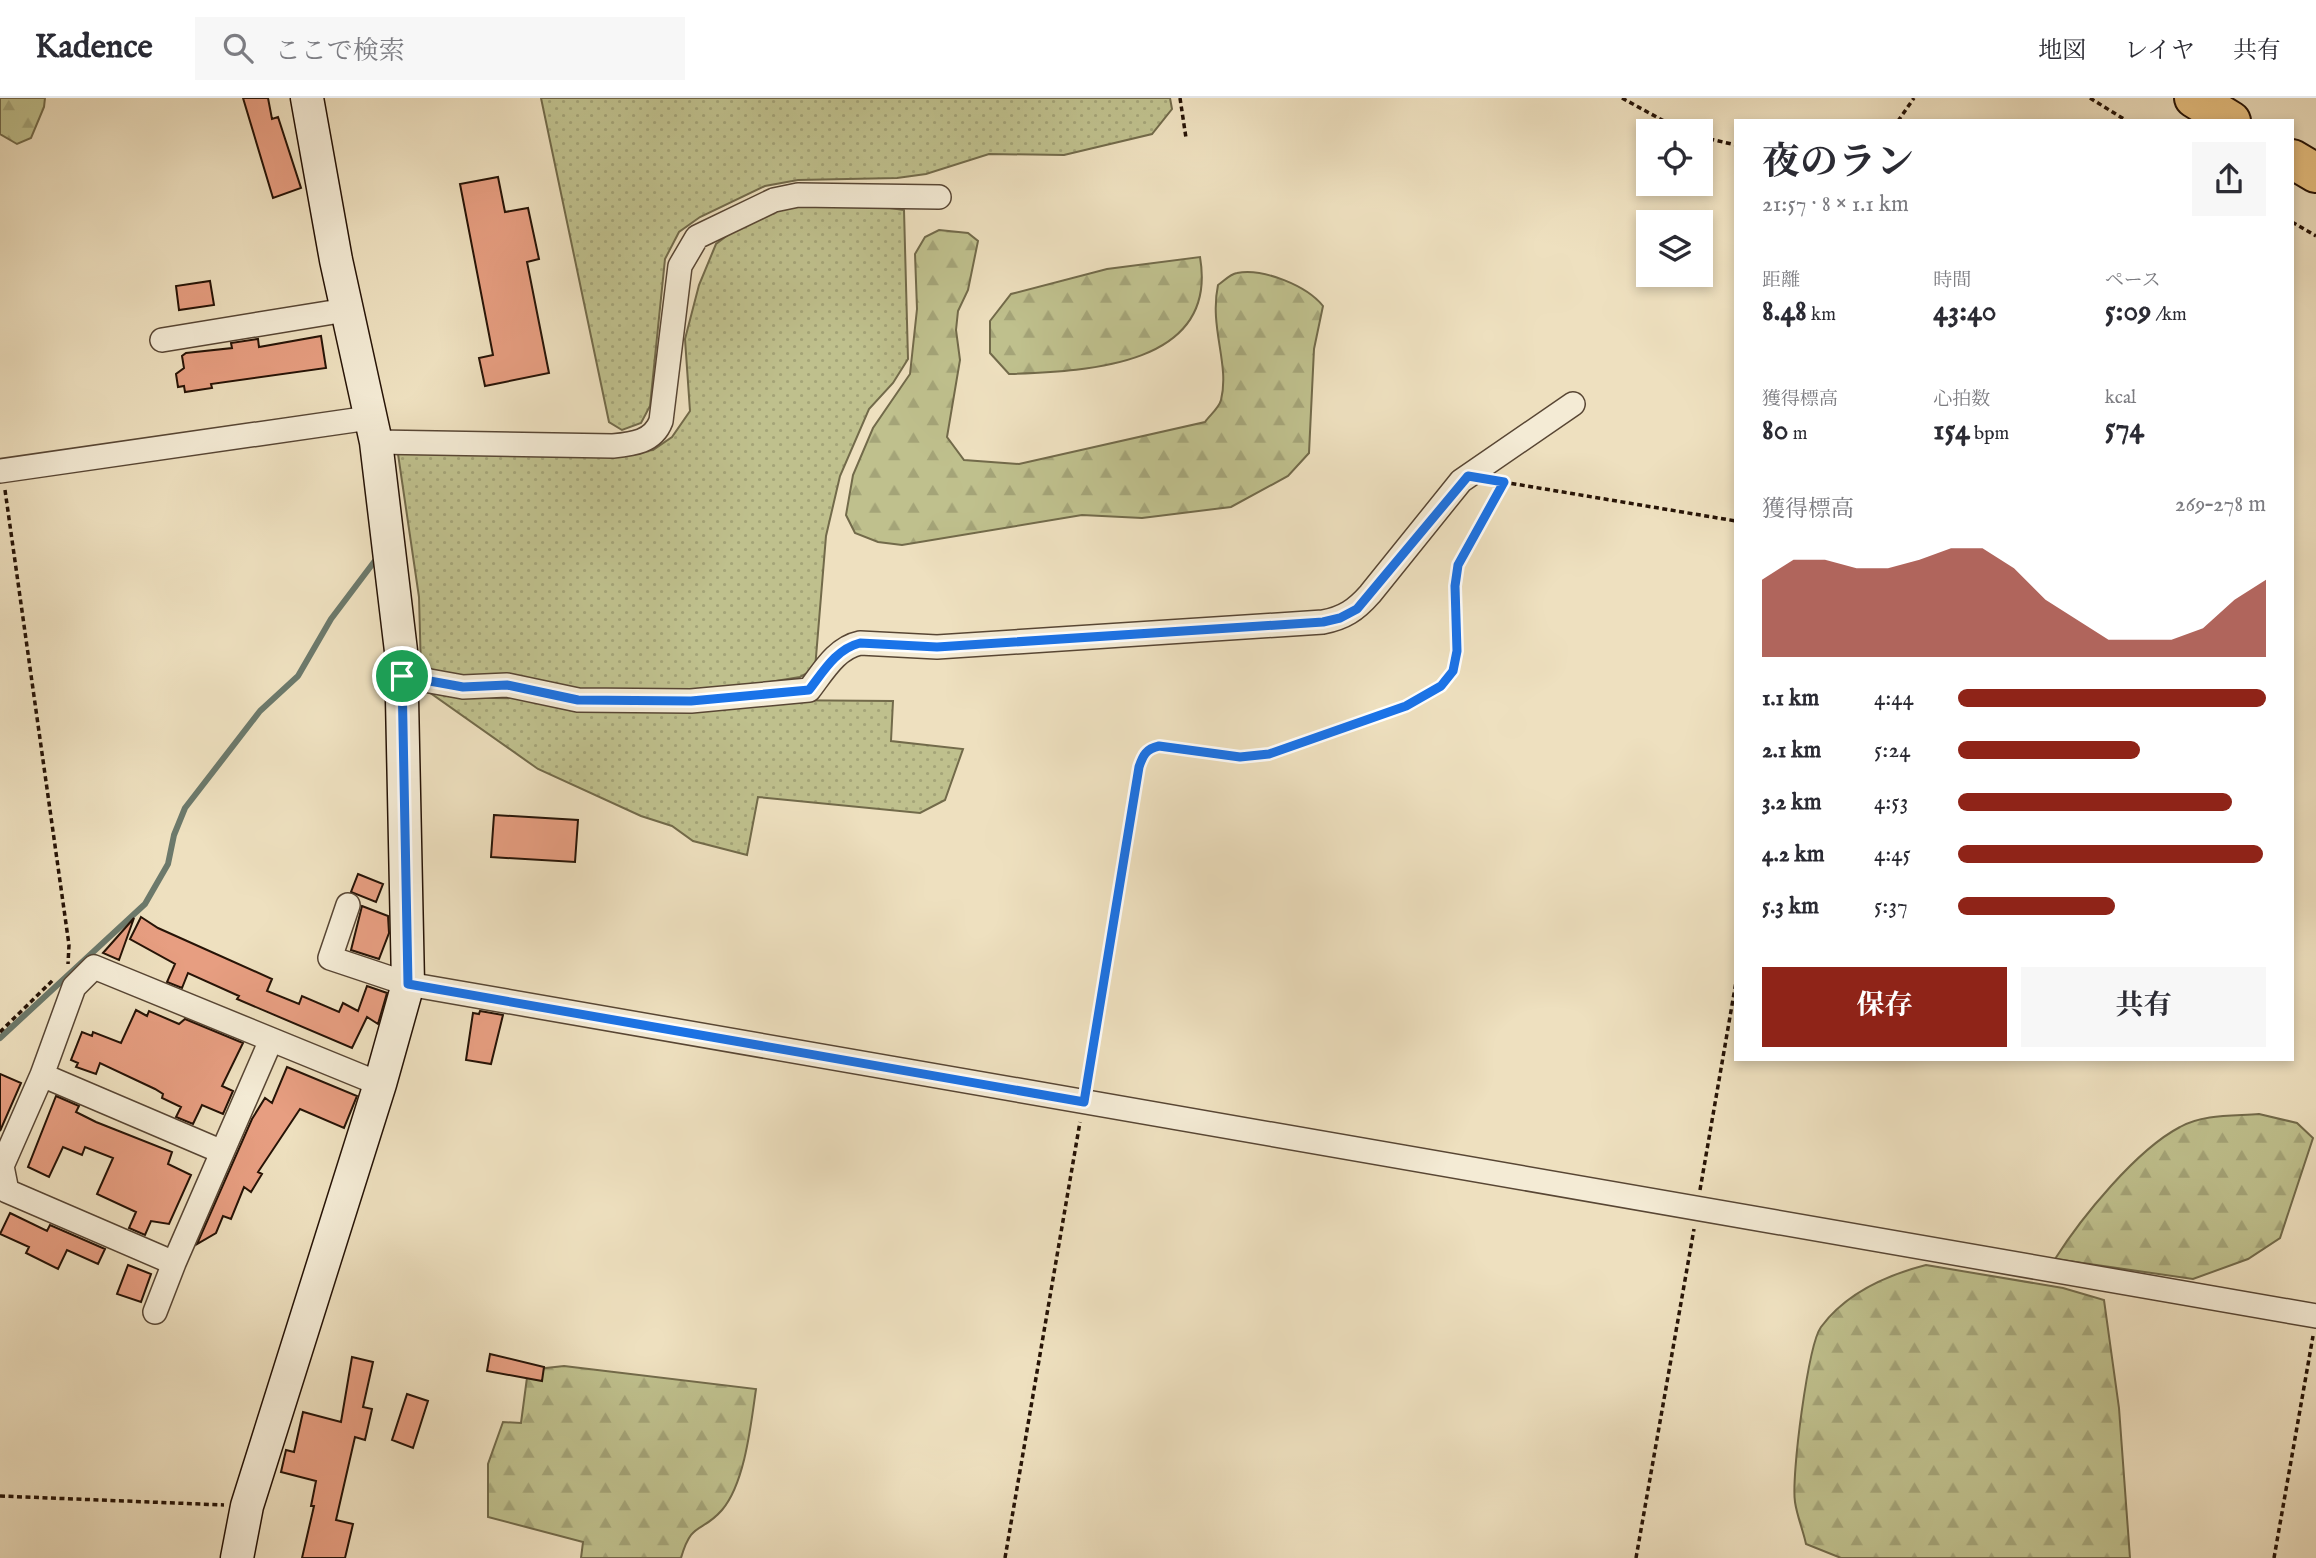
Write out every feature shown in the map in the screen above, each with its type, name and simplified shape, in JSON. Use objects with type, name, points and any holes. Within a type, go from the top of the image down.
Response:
[{"type":"highway","points":[[2194,98],[2228,119]]},
{"type":"highway","points":[[2294,160],[2316,173]]},
{"type":"street","points":[[237,1558],[247,1506],[380,1084],[408,984],[402,676],[372,430],[346,310],[307,98]]},
{"type":"street","points":[[1,471],[372,430],[613,446],[647,439],[657,433],[661,421],[680,266],[697,237],[775,200],[797,195],[939,197]]},
{"type":"street","points":[[162,340],[346,310]]},
{"type":"street","points":[[402,676],[463,687],[507,685],[578,700],[691,701],[809,690],[838,654],[848,646],[860,643],[937,647],[1323,622],[1340,618],[1357,609],[1468,476],[1573,404]]},
{"type":"street","points":[[348,905],[330,958],[408,984],[1697,1209],[2315,1324]]},
{"type":"street","points":[[174,1263],[7,1191],[2,1166],[42,1074],[74,988],[94,967],[380,1084]]},
{"type":"street","points":[[155,1312],[220,1150],[271,1040]]},
{"type":"street","points":[[42,1074],[220,1150]]},
{"type":"path","points":[[1180,98],[1186,138]]},
{"type":"path","points":[[1622,98],[1660,119]]},
{"type":"path","points":[[1899,119],[1914,98]]},
{"type":"path","points":[[2090,98],[2124,119]]},
{"type":"path","points":[[1713,140],[1734,145]]},
{"type":"path","points":[[2294,223],[2316,236]]},
{"type":"path","points":[[1,471],[69,945],[67,966]]},
{"type":"path","points":[[1468,476],[1734,521]]},
{"type":"path","points":[[1005,1558],[1143,755],[1150,748],[1159,746],[1240,757],[1269,754],[1406,706],[1441,686],[1453,671],[1457,651],[1455,586],[1458,565],[1504,482]]},
{"type":"path","points":[[0,1032],[58,976]]},
{"type":"path","points":[[1636,1558],[1734,994]]},
{"type":"path","points":[[2274,1558],[2315,1324]]},
{"type":"path","points":[[0,1496],[247,1506]]},
{"type":"green space","points":[[0,98],[45,98],[31,138],[17,144],[0,134]]},
{"type":"green space","points":[[541,98],[1170,98],[1172,109],[1152,134],[1064,155],[989,154],[926,174],[897,178],[798,180],[765,186],[700,217],[679,232],[665,259],[650,406],[641,423],[622,430],[609,422]]},
{"type":"green space","points":[[827,199],[904,210],[908,359],[893,383],[869,409],[840,476],[826,536],[815,669],[800,677],[728,689],[586,692],[504,674],[472,680],[421,670],[419,597],[398,454],[622,454],[653,450],[672,437],[690,411],[685,339],[699,285],[716,244],[753,216]]},
{"type":"green space","points":[[939,230],[968,233],[978,241],[968,290],[958,311],[956,330],[960,360],[947,437],[964,460],[1019,464],[1205,422],[1220,403],[1223,386],[1216,316],[1218,285],[1229,276],[1248,272],[1272,276],[1296,285],[1323,306],[1314,349],[1309,453],[1288,476],[1231,507],[1142,518],[1082,515],[902,545],[878,542],[855,533],[846,515],[853,475],[873,428],[910,374],[917,309],[915,254],[925,237]]},
{"type":"green space","points":[[1200,257],[1200,293],[1189,321],[1168,342],[1140,356],[1108,365],[1074,370],[1009,374],[990,353],[990,321],[1011,294],[1107,269]]},
{"type":"green space","points":[[429,692],[493,698],[893,701],[891,741],[963,749],[945,800],[920,813],[758,797],[747,855],[693,841],[672,826],[641,816],[538,769]]},
{"type":"green space","points":[[2259,1114],[2297,1123],[2313,1138],[2280,1238],[2248,1259],[2193,1279],[2055,1259],[2079,1224],[2111,1186],[2163,1138],[2198,1120]]},
{"type":"green space","points":[[1926,1265],[2063,1288],[2104,1300],[2119,1408],[2130,1558],[1841,1558],[1806,1544],[1794,1488],[1806,1384],[1821,1327],[1842,1304],[1868,1287]]},
{"type":"green space","points":[[564,1366],[756,1389],[746,1452],[736,1485],[722,1510],[693,1532],[681,1558],[581,1558],[583,1542],[488,1517],[488,1464],[503,1422],[521,1423],[528,1370]]},
{"type":"building","points":[[243,98],[268,98],[272,119],[278,117],[301,188],[273,198]]},
{"type":"building","points":[[498,177],[505,212],[528,208],[539,259],[527,262],[549,373],[485,386],[479,358],[493,355],[460,184]]},
{"type":"building","points":[[210,281],[214,305],[179,310],[176,286]]},
{"type":"building","points":[[321,336],[326,368],[211,384],[212,388],[185,392],[184,386],[178,387],[176,374],[184,368],[182,356],[186,353],[232,348],[231,343],[258,339],[259,347]]},
{"type":"building","points":[[494,815],[578,820],[575,862],[491,857]]},
{"type":"building","points":[[358,874],[383,884],[376,902],[351,892]]},
{"type":"building","points":[[362,906],[388,916],[389,933],[379,959],[351,950]]},
{"type":"building","points":[[141,917],[158,928],[272,979],[267,991],[299,1004],[302,996],[339,1012],[343,1003],[358,1011],[367,986],[387,993],[378,1024],[367,1017],[352,1048],[237,999],[239,996],[188,973],[182,988],[167,982],[175,964],[130,939]]},
{"type":"building","points":[[134,918],[119,960],[103,953]]},
{"type":"building","points":[[136,1010],[147,1016],[149,1011],[179,1024],[185,1019],[243,1043],[222,1086],[233,1091],[223,1114],[202,1105],[193,1124],[176,1117],[181,1107],[162,1098],[163,1094],[155,1089],[100,1063],[96,1074],[76,1067],[78,1063],[71,1060],[82,1032],[92,1036],[93,1032],[121,1043]]},
{"type":"building","points":[[480,1011],[503,1015],[491,1064],[466,1060],[473,1013],[479,1014]]},
{"type":"building","points":[[287,1067],[357,1096],[344,1128],[300,1109],[258,1172],[262,1174],[251,1192],[244,1187],[231,1219],[223,1216],[216,1233],[197,1244],[252,1119],[265,1098],[272,1103]]},
{"type":"building","points":[[0,1074],[21,1083],[0,1131]]},
{"type":"building","points":[[56,1096],[79,1106],[76,1112],[96,1122],[172,1152],[168,1164],[191,1175],[169,1224],[151,1221],[145,1235],[129,1228],[136,1212],[97,1194],[113,1158],[85,1147],[82,1155],[63,1147],[49,1177],[28,1167]]},
{"type":"building","points":[[10,1213],[47,1231],[50,1225],[105,1249],[98,1264],[67,1250],[58,1269],[26,1253],[29,1247],[0,1234]]},
{"type":"building","points":[[128,1265],[151,1274],[141,1302],[117,1294]]},
{"type":"building","points":[[490,1354],[544,1367],[542,1381],[487,1371]]},
{"type":"building","points":[[352,1357],[373,1362],[363,1407],[372,1409],[365,1440],[355,1437],[336,1520],[353,1524],[345,1558],[302,1558],[314,1506],[311,1506],[316,1481],[281,1472],[286,1450],[294,1452],[303,1412],[341,1422]]},
{"type":"building","points":[[407,1394],[428,1401],[413,1448],[392,1440]]},
{"type":"waterway","points":[[0,1038],[145,904],[168,864],[174,835],[185,808],[260,711],[298,676],[331,619],[374,562]]},
{"type":"route","points":[[1468,476],[1504,482],[1458,565],[1455,586],[1457,651],[1453,671],[1441,686],[1406,706],[1269,754],[1240,757],[1159,746],[1150,748],[1143,755],[1084,1102],[408,984],[402,676],[463,687],[507,685],[578,700],[691,701],[761,692],[809,690],[838,654],[848,646],[860,643],[937,647],[1323,622],[1340,618],[1357,609],[1461,481],[1468,476]]}]
